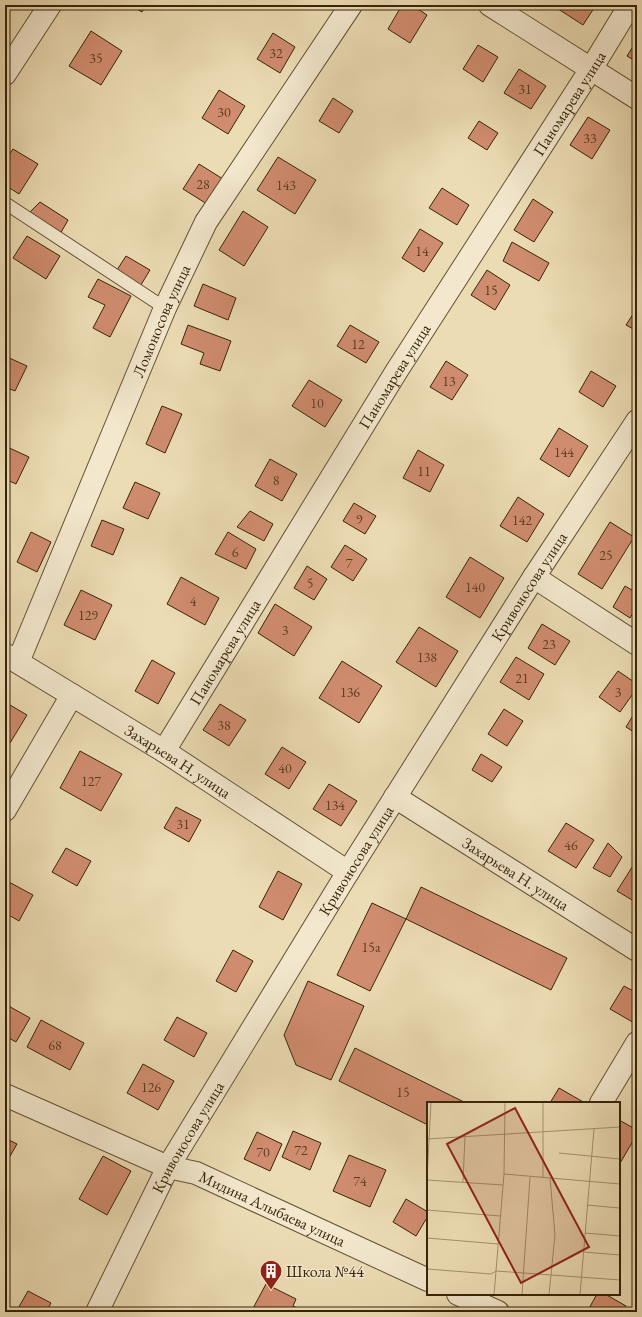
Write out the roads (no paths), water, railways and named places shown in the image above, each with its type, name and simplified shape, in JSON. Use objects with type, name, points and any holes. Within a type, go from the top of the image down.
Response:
[{"type":"street","points":[[5,74],[50,5]]},
{"type":"street","name":"Ломоносова улица","points":[[11,658],[165,308],[206,222],[351,5]]},
{"type":"street","points":[[490,5],[637,98]]},
{"type":"street","name":"Паномарева улица","points":[[164,751],[396,372],[591,69],[630,5]]},
{"type":"street","name":"Кривоносова улица","points":[[97,1312],[168,1167],[395,797],[534,577],[637,421]]},
{"type":"street","points":[[534,577],[637,644]]},
{"type":"street","name":"Захарьева Н. улица","points":[[11,658],[164,751],[348,872]]},
{"type":"street","points":[[5,810],[72,695]]},
{"type":"street","name":"Захарьева Н. улица","points":[[395,797],[637,950]]},
{"type":"street","points":[[602,1102],[637,1043]]},
{"type":"street","name":"Мидина Алыбаева улица","points":[[5,1095],[168,1167],[196,1173],[427,1280]]},
{"type":"street","points":[[461,1295],[487,1303]]},
{"type":"lane","points":[[5,203],[165,308]]},
{"type":"place","name":"Школа №44","points":[[271,1290]]}]
